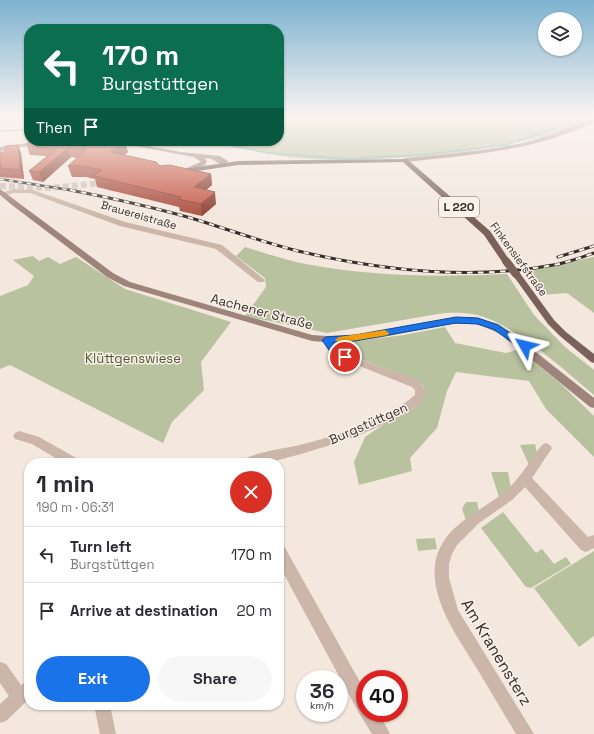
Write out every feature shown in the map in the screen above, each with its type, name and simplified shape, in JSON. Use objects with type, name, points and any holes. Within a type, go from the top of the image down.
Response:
[{"type":"main road","points":[[168,173],[223,164],[405,160]]},
{"type":"main road","name":"Finkensiefstraße","points":[[405,160],[487,233],[551,322],[563,334],[594,359]]},
{"type":"street","points":[[169,151],[196,156],[213,157],[223,164]]},
{"type":"street","points":[[405,160],[480,151]]},
{"type":"street","points":[[186,170],[203,164],[204,161],[196,156]]},
{"type":"street","name":"Brauereistraße","points":[[1,192],[14,190],[31,191],[123,224],[219,248],[262,280]]},
{"type":"street","name":"Aachener Straße","points":[[1,192],[110,275],[127,284],[210,310],[312,338],[326,340],[355,338],[456,320],[478,321],[496,327],[510,336],[594,404]]},
{"type":"street","name":"Burgstüttgen","points":[[262,458],[317,445],[354,431],[386,418],[419,398],[421,393],[420,388],[416,384],[345,357],[334,351],[326,340]]},
{"type":"street","points":[[19,436],[35,440],[66,458]]},
{"type":"street","name":"Am Kranensterz","points":[[526,734],[452,614],[445,595],[442,573],[444,553],[450,541],[466,525],[513,493],[546,448]]},
{"type":"street","points":[[525,478],[586,545],[594,541]]},
{"type":"street","points":[[284,560],[356,691]]},
{"type":"street","points":[[0,670],[24,693],[0,715]]},
{"type":"street","points":[[103,710],[108,734]]},
{"type":"street","points":[[374,722],[382,734]]},
{"type":"green space","points":[[256,151],[464,151],[396,158],[342,160],[305,159]]},
{"type":"green space","points":[[245,247],[298,262],[331,268],[381,274],[457,276],[507,274],[534,315],[565,347],[594,370],[594,395],[556,363],[513,331],[479,315],[461,313],[438,314],[327,333],[245,316],[266,287],[265,278],[236,256]]},
{"type":"green space","name":"Klüttgenswiese","points":[[33,256],[39,261],[48,257],[60,264],[76,257],[125,289],[231,322],[201,362],[204,390],[172,422],[163,443],[10,365],[0,369],[0,296],[28,285],[34,276],[13,260]]},
{"type":"green space","points":[[594,257],[594,313],[567,293],[540,295],[525,271]]},
{"type":"green space","points":[[445,327],[455,343],[506,353],[519,349],[561,384],[594,416],[594,457],[546,409],[529,381],[456,372],[447,391],[437,428],[410,458],[412,471],[359,485],[354,462],[365,437],[392,419],[414,408],[422,400],[424,387],[418,381],[339,351],[341,343],[404,335]]},
{"type":"green space","points":[[535,444],[537,452],[529,465],[520,445]]},
{"type":"green space","points":[[491,472],[508,472],[511,489],[499,497]]},
{"type":"green space","points":[[466,502],[477,502],[479,512],[466,520],[462,509]]},
{"type":"green space","points":[[503,512],[536,553],[542,549],[554,564],[566,557],[571,564],[531,588],[526,587],[481,528]]},
{"type":"green space","points":[[435,538],[437,549],[418,551],[416,539]]},
{"type":"green space","points":[[594,551],[594,636],[579,647],[534,588]]},
{"type":"building","points":[[19,151],[20,170],[0,168],[0,152]]},
{"type":"building","points":[[54,151],[64,151],[39,172],[29,171]]},
{"type":"building","points":[[84,151],[111,151],[110,152],[156,162],[160,166],[169,165],[211,174],[194,187],[215,192],[201,204],[178,199],[181,197],[94,176],[102,170],[82,166],[68,166]]},
{"type":"waterway","points":[[260,151],[348,159],[453,151]]},
{"type":"tunnel","points":[[0,186],[50,188],[110,182]]},
{"type":"railway","points":[[0,179],[71,190]]},
{"type":"railway","points":[[71,190],[76,191]]},
{"type":"railway","points":[[71,190],[191,218],[271,244],[298,251],[363,264],[395,268],[461,273],[494,272],[559,264],[594,253]]},
{"type":"railway","points":[[558,257],[594,246]]},
{"type":"slow traffic","points":[[339,340],[385,333]]},
{"type":"route","points":[[345,357],[334,351],[326,340],[355,338],[456,320],[478,321],[496,327],[525,346]]}]
